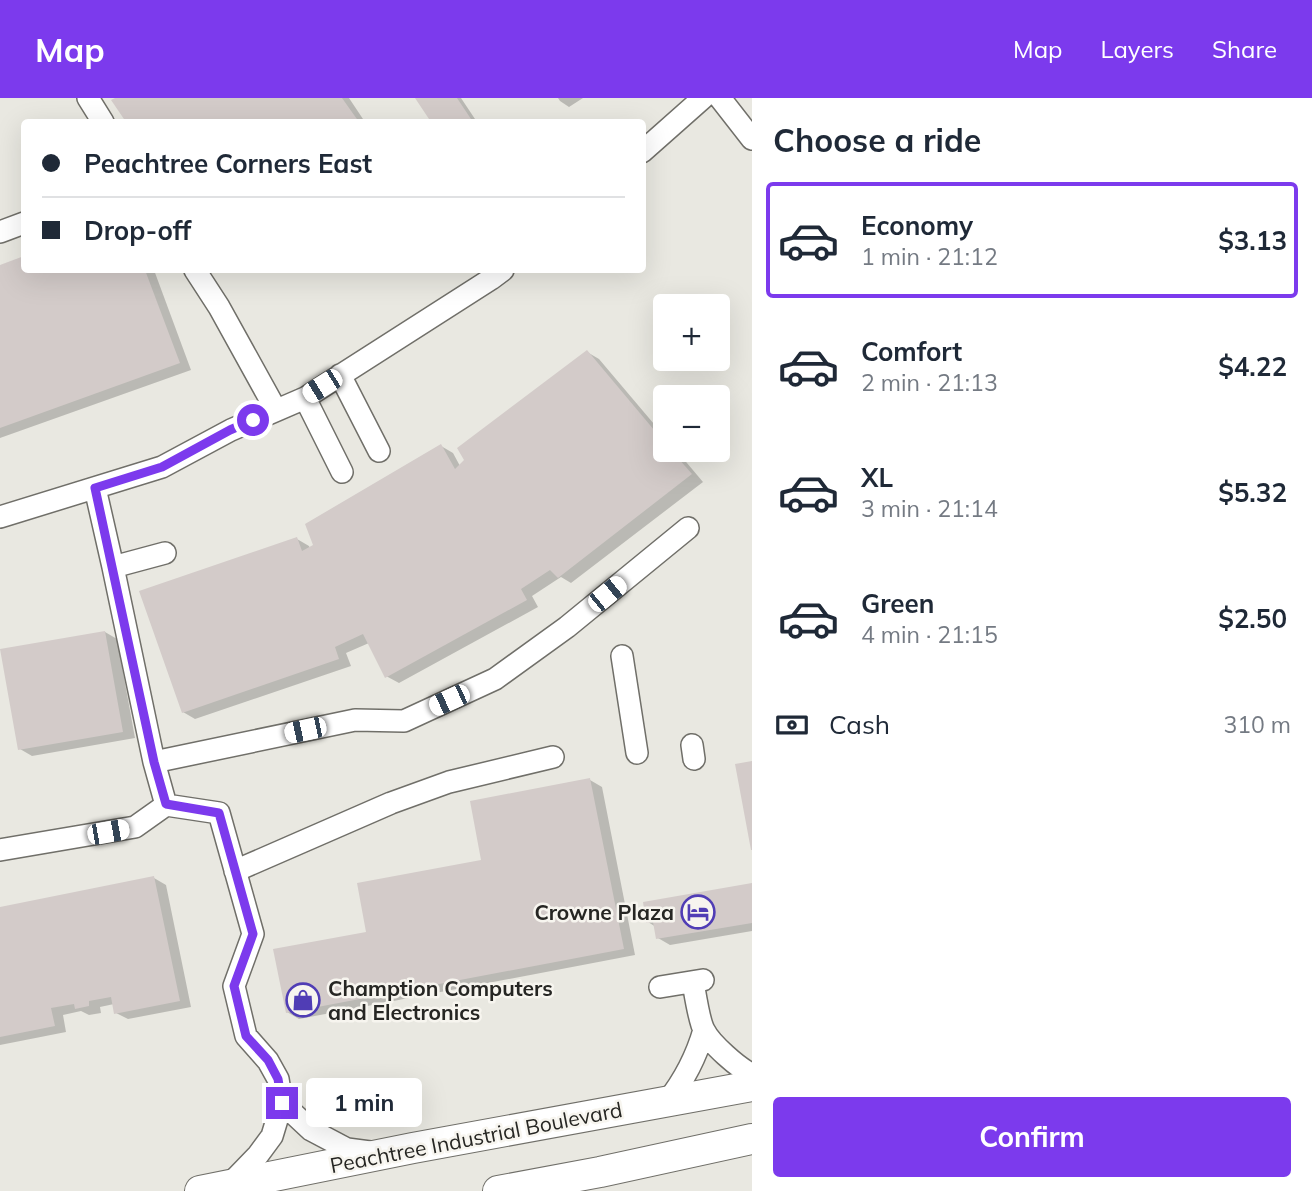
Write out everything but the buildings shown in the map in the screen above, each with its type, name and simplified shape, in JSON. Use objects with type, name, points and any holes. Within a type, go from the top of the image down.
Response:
[{"type":"highway","name":"Peachtree Industrial Boulevard","points":[[214,1188],[752,1086]]},
{"type":"highway","points":[[498,1191],[602,1181],[752,1139]]},
{"type":"street","points":[[88,98],[101,119]]},
{"type":"street","points":[[646,148],[703,98]]},
{"type":"street","points":[[719,98],[752,139]]},
{"type":"street","points":[[0,232],[21,224]]},
{"type":"street","points":[[197,273],[223,314],[275,410]]},
{"type":"street","points":[[0,517],[162,467],[230,430],[305,397],[499,273]]},
{"type":"street","points":[[340,375],[379,451]]},
{"type":"street","points":[[305,397],[342,472]]},
{"type":"street","points":[[95,488],[154,762],[166,804]]},
{"type":"street","points":[[154,762],[355,720],[404,722],[495,679],[567,628],[688,528]]},
{"type":"street","points":[[113,567],[165,553]]},
{"type":"street","points":[[622,656],[638,753]]},
{"type":"street","points":[[235,871],[391,803],[449,782],[553,757]]},
{"type":"street","points":[[0,850],[135,827],[166,804],[219,813],[253,934],[234,986],[246,1036],[268,1060],[278,1079],[282,1103],[272,1136],[258,1155],[214,1188]]},
{"type":"street","points":[[660,987],[698,981],[704,1030],[697,1055],[680,1086],[667,1102]]},
{"type":"street","points":[[704,1030],[722,1052],[752,1074]]},
{"type":"street","points":[[282,1103],[311,1130],[347,1149],[383,1154]]},
{"type":"place","name":"Crowne Plaza","points":[[698,912]]},
{"type":"place","name":"Chamption Computers and Electronics","points":[[303,1000]]},
{"type":"route","points":[[253,420],[162,467],[95,488],[154,762],[166,804],[219,813],[253,934],[234,986],[246,1036],[268,1060],[278,1079],[282,1103]]}]
